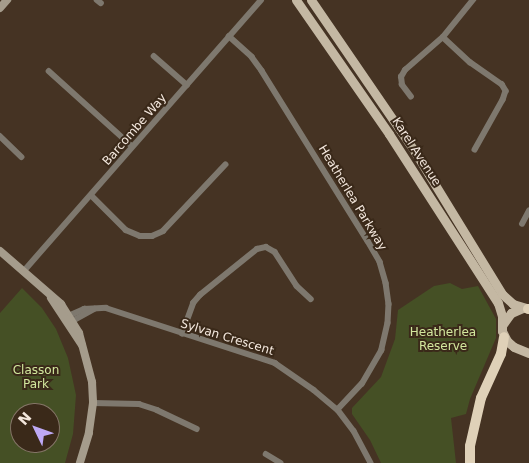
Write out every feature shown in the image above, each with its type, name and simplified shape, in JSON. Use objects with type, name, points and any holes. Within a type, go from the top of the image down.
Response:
[{"type":"highway","points":[[470,463],[470,446],[481,398],[501,354],[504,336]]},
{"type":"main road","name":"Karel Avenue","points":[[296,0],[407,160],[498,303],[504,336]]},
{"type":"main road","name":"Karel Avenue","points":[[310,0],[337,36],[416,152],[502,294],[513,304],[527,309]]},
{"type":"main road","points":[[337,36],[339,48],[356,73],[351,78]]},
{"type":"main road","name":"Karel Avenue","points":[[503,324],[511,313],[527,309]]},
{"type":"main road","points":[[504,336],[510,344],[529,353]]},
{"type":"street","points":[[0,8],[7,0]]},
{"type":"street","name":"Barcombe Way","points":[[23,272],[92,196],[132,146],[261,0]]},
{"type":"street","points":[[411,97],[402,85],[401,77],[405,70],[443,37],[473,0]]},
{"type":"street","name":"Heatherlea Parkway","points":[[229,36],[262,71],[380,262],[389,304],[388,323],[382,350],[362,384],[338,410]]},
{"type":"street","points":[[443,37],[470,62],[502,84],[506,91],[503,100],[475,150]]},
{"type":"street","points":[[154,56],[187,85]]},
{"type":"street","points":[[49,71],[132,146]]},
{"type":"street","points":[[0,136],[22,157]]},
{"type":"street","points":[[92,196],[126,230],[140,236],[152,236],[163,232],[225,165]]},
{"type":"street","points":[[522,224],[529,211]]},
{"type":"street","points":[[182,334],[193,303],[200,295],[257,250],[266,247],[275,252],[297,286],[310,299]]},
{"type":"street","points":[[0,251],[50,296],[69,320],[83,346],[92,382],[93,403],[89,433],[80,463]]},
{"type":"street","name":"Sylvan Crescent","points":[[69,320],[84,309],[106,308],[275,363],[338,410],[354,431],[371,463]]},
{"type":"street","points":[[93,403],[139,404],[157,410],[197,429]]},
{"type":"street","points":[[266,454],[281,463]]},
{"type":"green space","name":"Heatherlea Reserve","points":[[450,283],[462,289],[478,286],[496,319],[496,338],[470,399],[466,414],[451,418],[456,463],[381,463],[370,440],[352,414],[352,408],[381,377],[395,339],[398,310],[434,286]]},
{"type":"green space","name":"Classon Park","points":[[22,288],[42,308],[56,329],[68,358],[76,395],[73,434],[65,463],[0,463],[0,313]]}]
